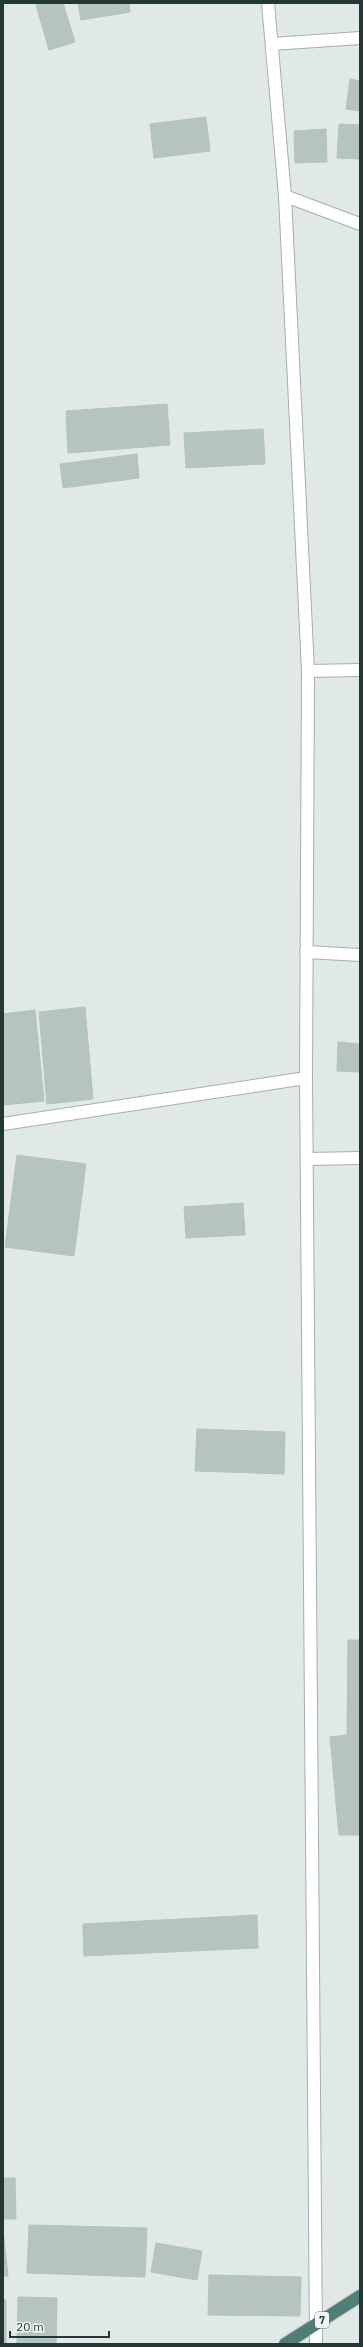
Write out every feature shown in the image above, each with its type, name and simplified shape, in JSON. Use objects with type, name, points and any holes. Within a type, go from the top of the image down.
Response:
[{"type":"highway","name":"7","points":[[285,2344],[360,2296]]},
{"type":"street","points":[[268,3],[285,196],[308,671],[306,1078],[316,2344]]},
{"type":"street","points":[[272,44],[360,38]]},
{"type":"street","points":[[285,196],[360,224]]},
{"type":"street","points":[[308,671],[360,670]]},
{"type":"street","points":[[306,952],[360,955]]},
{"type":"street","points":[[3,1124],[306,1078]]},
{"type":"street","points":[[307,1159],[360,1158]]},
{"type":"building","points":[[42,3],[63,3],[75,42],[49,50],[36,5]]},
{"type":"building","points":[[78,3],[129,3],[130,12],[81,20]]},
{"type":"building","points":[[350,79],[360,81],[360,111],[346,109]]},
{"type":"building","points":[[206,117],[210,151],[154,158],[150,124]]},
{"type":"building","points":[[339,124],[360,125],[360,159],[337,158]]},
{"type":"building","points":[[326,129],[327,162],[295,163],[294,131]]},
{"type":"building","points":[[167,404],[170,445],[68,453],[66,411]]},
{"type":"building","points":[[263,429],[265,464],[186,468],[184,433]]},
{"type":"building","points":[[137,454],[139,478],[63,488],[60,464]]},
{"type":"building","points":[[85,1007],[93,1099],[47,1104],[39,1012]]},
{"type":"building","points":[[35,1010],[44,1101],[3,1105],[3,1014]]},
{"type":"building","points":[[338,1042],[360,1044],[360,1072],[337,1071]]},
{"type":"building","points":[[17,1155],[86,1164],[74,1256],[5,1247]]},
{"type":"building","points":[[243,1203],[245,1235],[186,1238],[184,1207]]},
{"type":"building","points":[[197,1429],[285,1432],[284,1474],[195,1471]]},
{"type":"building","points":[[348,1640],[360,1640],[360,1835],[339,1835],[330,1737],[347,1735]]},
{"type":"building","points":[[257,1915],[258,1948],[84,1956],[83,1924]]},
{"type":"building","points":[[3,2178],[15,2178],[16,2219],[3,2219]]},
{"type":"building","points":[[29,2225],[147,2228],[145,2277],[27,2273]]},
{"type":"building","points":[[3,2230],[8,2276],[3,2276]]},
{"type":"building","points":[[156,2243],[202,2251],[197,2280],[151,2272]]},
{"type":"building","points":[[209,2275],[301,2277],[300,2316],[208,2315]]},
{"type":"building","points":[[18,2297],[57,2298],[56,2344],[17,2344]]},
{"type":"building","points":[[3,2299],[6,2300],[6,2344],[3,2344]]}]
